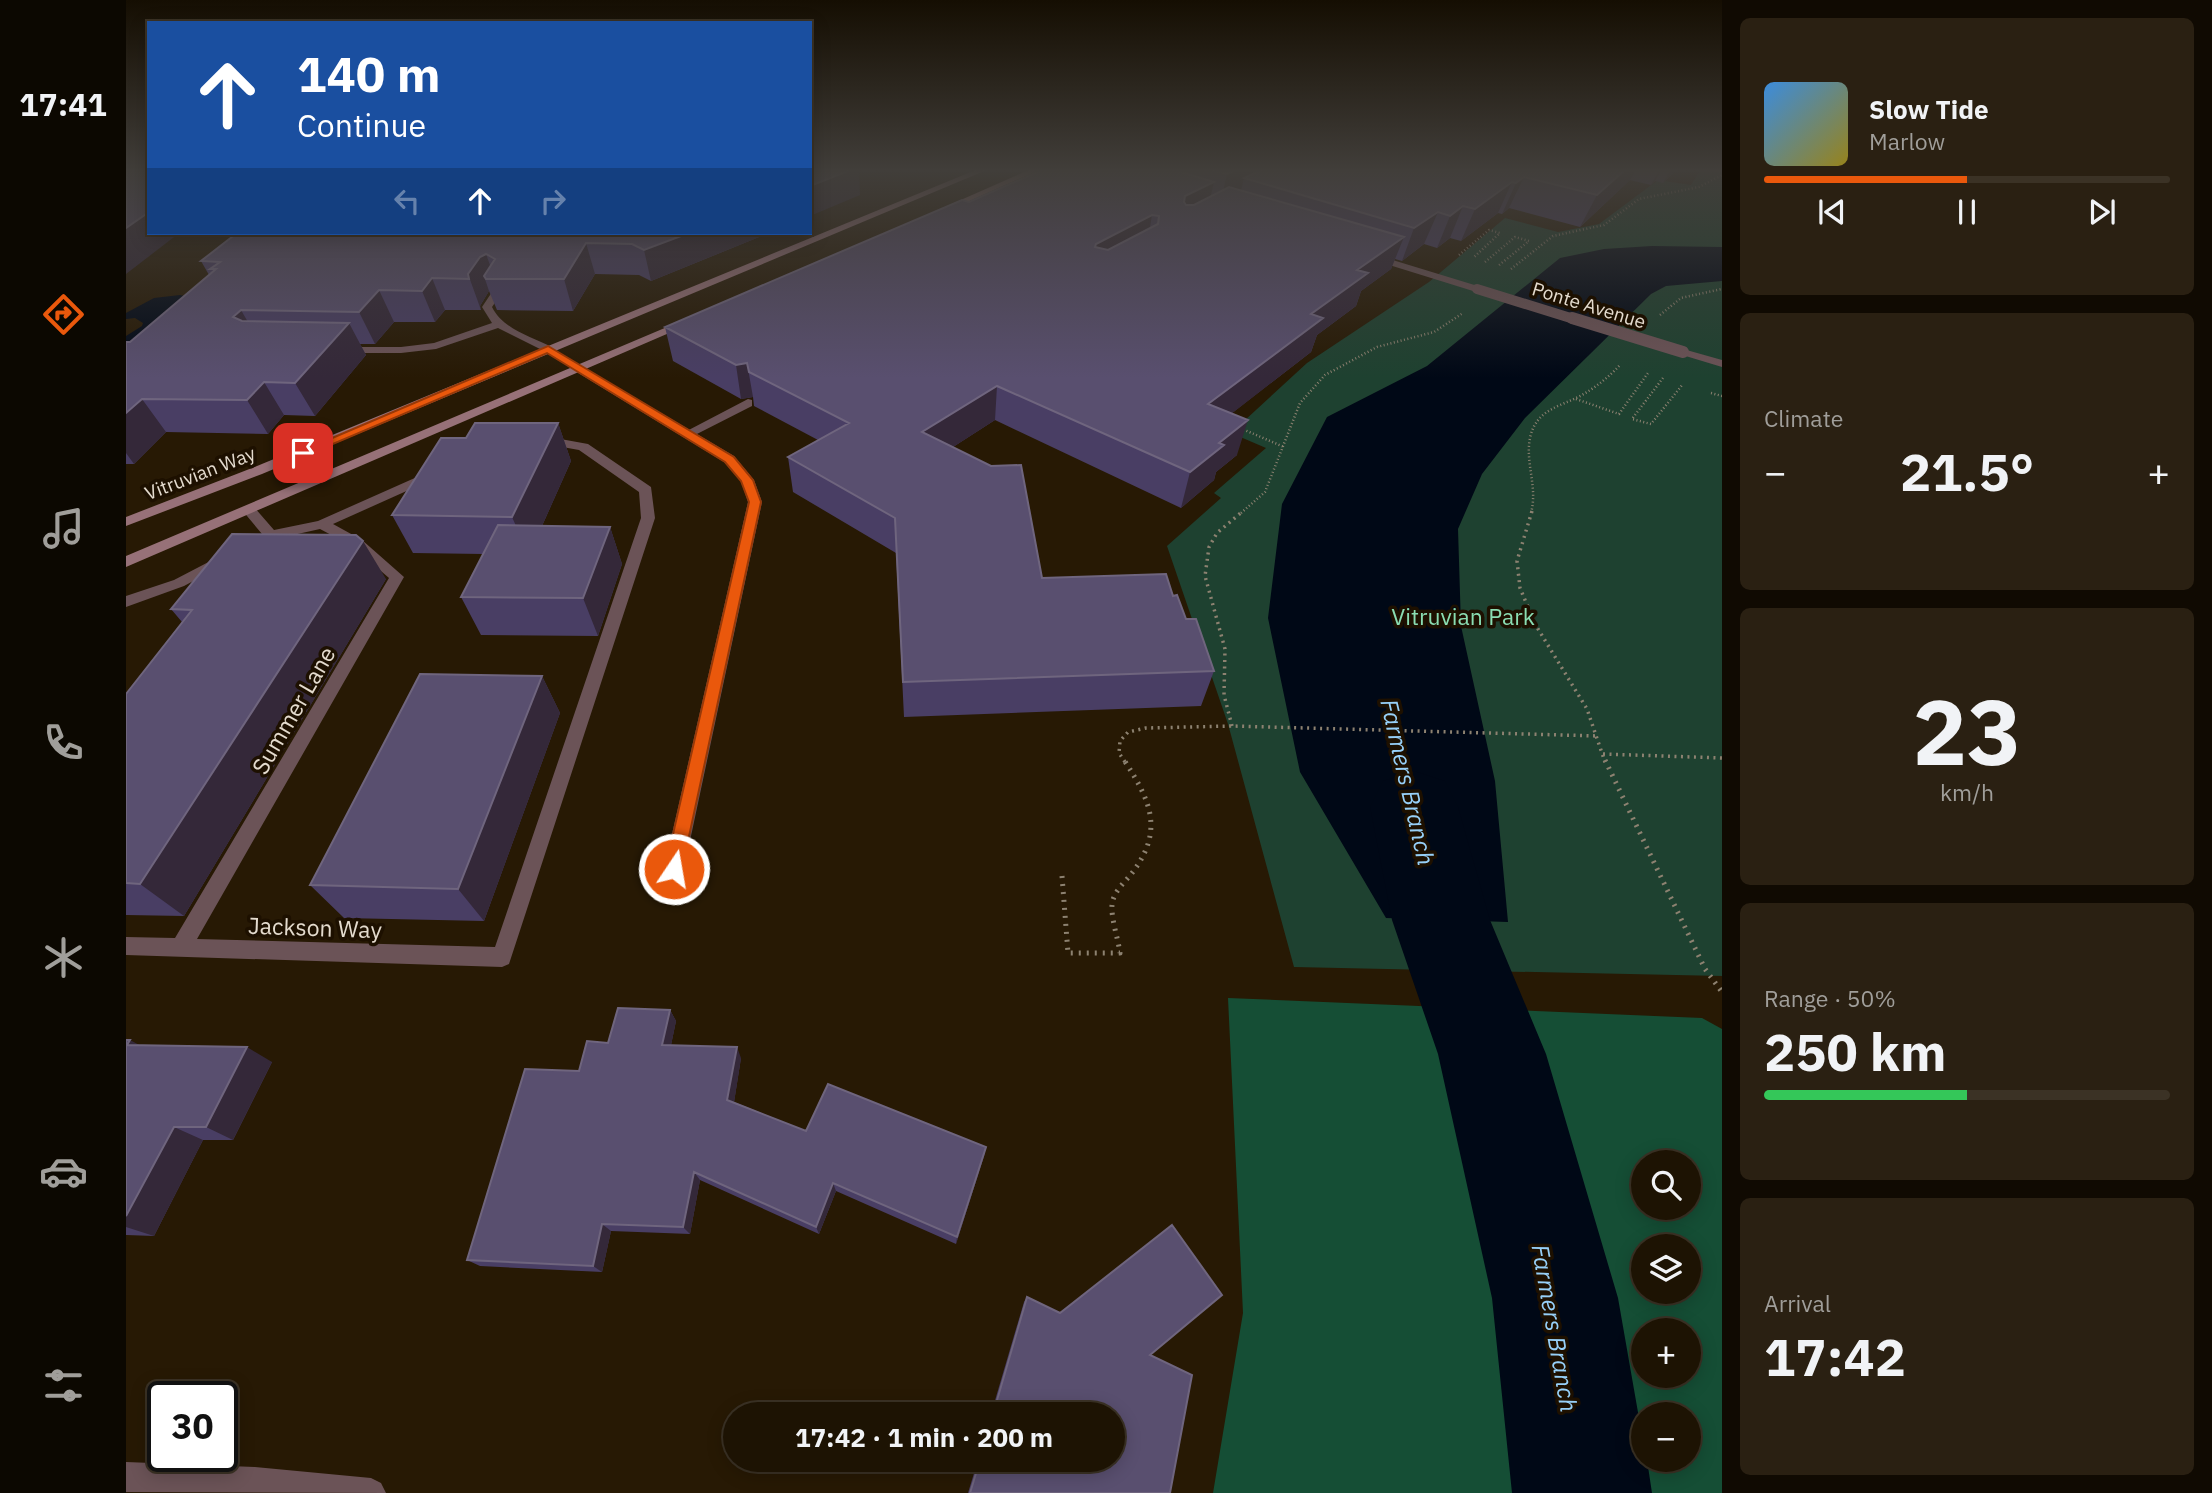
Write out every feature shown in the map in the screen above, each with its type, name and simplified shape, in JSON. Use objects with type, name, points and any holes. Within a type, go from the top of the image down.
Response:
[{"type":"main road","name":"Vitruvian Way","points":[[126,562],[249,510],[563,359],[830,239]]},
{"type":"main road","name":"Vitruvian Way","points":[[126,522],[270,466],[563,359],[694,318]]},
{"type":"street","name":"Ponte Avenue","points":[[1362,254],[1722,364]]},
{"type":"street","points":[[498,291],[487,307],[489,315],[498,324],[563,359],[729,459],[747,480],[755,502],[674,869]]},
{"type":"street","points":[[331,349],[401,350],[436,346],[498,324]]},
{"type":"street","points":[[689,433],[748,403]]},
{"type":"street","name":"Jackson Way","points":[[126,946],[502,957],[648,518],[646,491],[583,447],[554,440],[530,440]]},
{"type":"street","points":[[126,602],[179,583],[271,535],[322,524],[445,468]]},
{"type":"street","points":[[249,510],[271,535]]},
{"type":"street","name":"Summer Lane","points":[[181,947],[397,577],[357,543],[322,524]]},
{"type":"street","points":[[126,1477],[255,1482],[371,1493]]},
{"type":"path","points":[[1457,257],[1479,239]]},
{"type":"path","points":[[1473,258],[1494,239]]},
{"type":"path","points":[[1486,262],[1513,239]]},
{"type":"path","points":[[1510,270],[1497,267],[1529,241],[1521,239]]},
{"type":"path","points":[[1505,275],[1550,239]]},
{"type":"path","points":[[1657,318],[1668,306],[1681,298],[1722,289]]},
{"type":"path","points":[[1232,726],[1224,695],[1225,649],[1207,587],[1206,561],[1217,533],[1265,492],[1300,403],[1325,375],[1377,347],[1434,332],[1466,310]]},
{"type":"path","points":[[1625,360],[1610,377],[1542,414],[1528,441],[1534,501],[1518,551],[1517,571],[1528,605],[1599,736],[1607,769],[1705,969],[1722,992]]},
{"type":"path","points":[[1575,398],[1619,414],[1647,373],[1664,378],[1632,419],[1651,424],[1681,383],[1692,387]]},
{"type":"path","points":[[1702,390],[1722,396]]},
{"type":"path","points":[[1240,428],[1284,447]]},
{"type":"path","points":[[1062,877],[1068,953],[1119,953],[1112,905],[1116,893],[1145,856],[1151,838],[1151,817],[1146,794],[1119,753],[1120,741],[1128,732],[1146,728],[1250,726],[1599,736]]},
{"type":"path","points":[[1603,754],[1722,758]]},
{"type":"green space","name":"Vitruvian Park","points":[[1480,239],[1722,239],[1722,976],[1294,967],[1228,724],[1167,546],[1221,498],[1214,493],[1266,448],[1231,433],[1307,363],[1429,282]]},
{"type":"green space","points":[[1228,998],[1702,1018],[1722,1029],[1722,1493],[1213,1493],[1243,1313]]},
{"type":"water","points":[[1652,246],[1722,247],[1722,281],[1666,286],[1651,294],[1525,418],[1482,474],[1458,529],[1461,626],[1495,781],[1508,922],[1386,918],[1300,772],[1268,618],[1282,504],[1327,417],[1427,366],[1560,258],[1604,249]]},
{"type":"water","points":[[180,295],[189,297],[126,352],[126,336],[143,323],[135,318],[126,319],[126,313],[154,298]]},
{"type":"building","points":[[230,239],[674,239],[644,250],[632,244],[586,243],[564,279],[486,279],[484,276],[495,259],[486,254],[480,257],[468,274],[469,279],[432,278],[422,291],[379,290],[359,312],[241,310],[233,317],[242,321],[349,323],[295,383],[264,382],[247,400],[142,399],[126,413],[126,342],[130,342],[216,269],[210,269],[220,262],[201,261]]},
{"type":"building","points":[[872,239],[1106,239],[1095,247],[1108,250],[1130,239],[1402,239],[1357,270],[1368,273],[1311,314],[1323,318],[1208,404],[1248,420],[1219,443],[1224,445],[1190,472],[997,386],[922,432],[991,466],[1021,465],[1042,578],[1166,574],[1173,596],[1177,595],[1186,619],[1196,619],[1214,671],[903,682],[895,518],[788,457],[849,423],[749,372],[747,363],[736,365],[665,327]]},
{"type":"building","points":[[475,423],[558,423],[512,517],[392,515],[441,438],[466,438]]},
{"type":"building","points":[[498,525],[610,527],[583,598],[461,597]]},
{"type":"building","points":[[232,534],[356,535],[363,541],[140,884],[126,883],[126,694],[192,610],[171,609]]},
{"type":"building","points":[[420,674],[542,676],[458,889],[310,885]]},
{"type":"building","points":[[618,1008],[670,1010],[662,1045],[737,1047],[727,1100],[806,1131],[828,1084],[986,1147],[957,1237],[833,1183],[816,1227],[694,1172],[683,1227],[602,1224],[593,1266],[467,1260],[525,1069],[579,1071],[587,1041],[608,1043]]},
{"type":"building","points":[[126,1040],[130,1040],[127,1045],[247,1047],[206,1127],[174,1127],[126,1216]]},
{"type":"building","points":[[1172,1225],[1222,1295],[1150,1355],[1192,1375],[1170,1493],[970,1493],[976,1472],[1125,1472],[1125,1402],[996,1402],[1027,1297],[1060,1313]]},
{"type":"waterway","name":"Farmers Branch","points":[[1414,807],[1441,920],[1492,1054],[1555,1298],[1582,1493]]},
{"type":"route","points":[[303,453],[548,349],[729,459],[747,480],[755,502],[674,869]]}]
